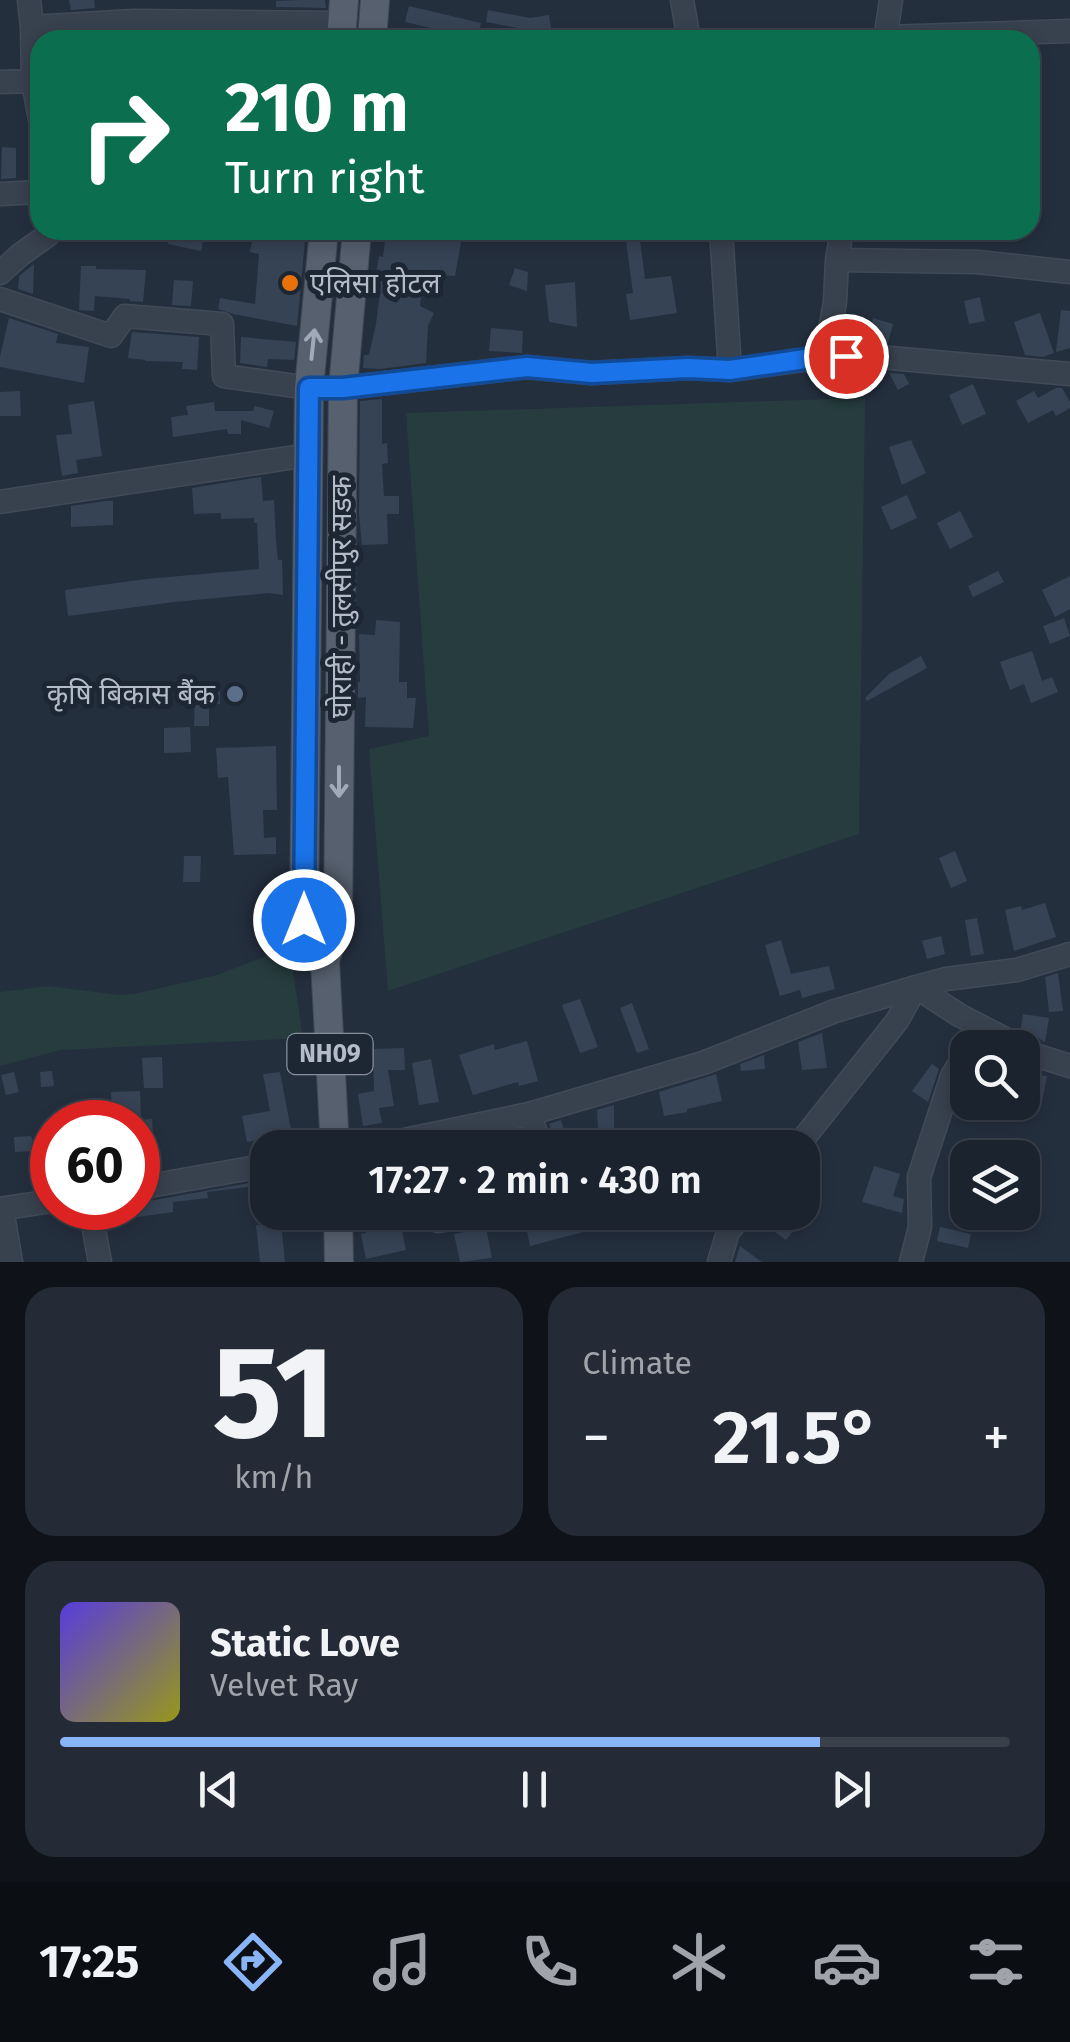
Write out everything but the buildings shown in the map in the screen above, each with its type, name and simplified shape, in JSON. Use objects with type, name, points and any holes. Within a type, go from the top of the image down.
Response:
[{"type":"main road","points":[[372,30],[374,0]]},
{"type":"main road","name":"घोराही - तुलसीपुर सडक","points":[[323,240],[309,388],[304,920],[325,962]]},
{"type":"main road","name":"घोराही - तुलसीपुर सडक","points":[[334,1130],[325,962],[338,920],[343,388],[356,240]]},
{"type":"main road","points":[[339,1230],[340,1262]]},
{"type":"street","points":[[29,0],[32,30]]},
{"type":"street","points":[[682,0],[687,30]]},
{"type":"street","points":[[887,30],[891,0]]},
{"type":"street","points":[[32,27],[134,21],[343,21]]},
{"type":"street","points":[[1040,32],[1070,31]]},
{"type":"street","points":[[0,82],[30,81]]},
{"type":"street","points":[[0,194],[30,192]]},
{"type":"street","points":[[0,273],[41,240]]},
{"type":"street","points":[[722,240],[730,370]]},
{"type":"street","points":[[825,356],[840,240]]},
{"type":"street","points":[[837,260],[978,262],[1070,272]]},
{"type":"street","points":[[0,300],[111,336],[125,316],[222,324],[224,376],[309,388],[343,388],[527,367],[592,373],[730,370],[825,356],[868,356],[1070,374]]},
{"type":"street","points":[[0,502],[308,455]]},
{"type":"street","points":[[452,1130],[529,1114],[703,1063],[835,1012],[916,987],[1017,970],[1070,954]]},
{"type":"street","points":[[916,987],[988,1030]]},
{"type":"street","points":[[810,1130],[897,1021],[916,987]]},
{"type":"street","points":[[979,1030],[981,1026]]},
{"type":"street","points":[[1040,1057],[1070,1066]]},
{"type":"street","points":[[911,1262],[920,1227],[919,1177],[950,1082]]},
{"type":"street","points":[[529,1114],[535,1130]]},
{"type":"street","points":[[160,1184],[250,1168]]},
{"type":"street","points":[[12,1262],[1,1209],[30,1204]]},
{"type":"street","points":[[94,1230],[100,1262]]},
{"type":"street","points":[[719,1262],[730,1230]]},
{"type":"green space","points":[[865,398],[859,834],[388,991],[369,749],[429,736],[406,413]]},
{"type":"green space","points":[[290,952],[303,1038],[61,1050],[0,1066],[0,992],[48,986],[134,994],[217,975],[266,956]]},
{"type":"place","name":"एलिसा होटल","points":[[290,283]]},
{"type":"place","name":"कृषि बिकास बैंक","points":[[235,694]]},
{"type":"route","points":[[304,920],[309,388],[343,388],[527,367],[592,373],[730,370],[846,356]]}]
